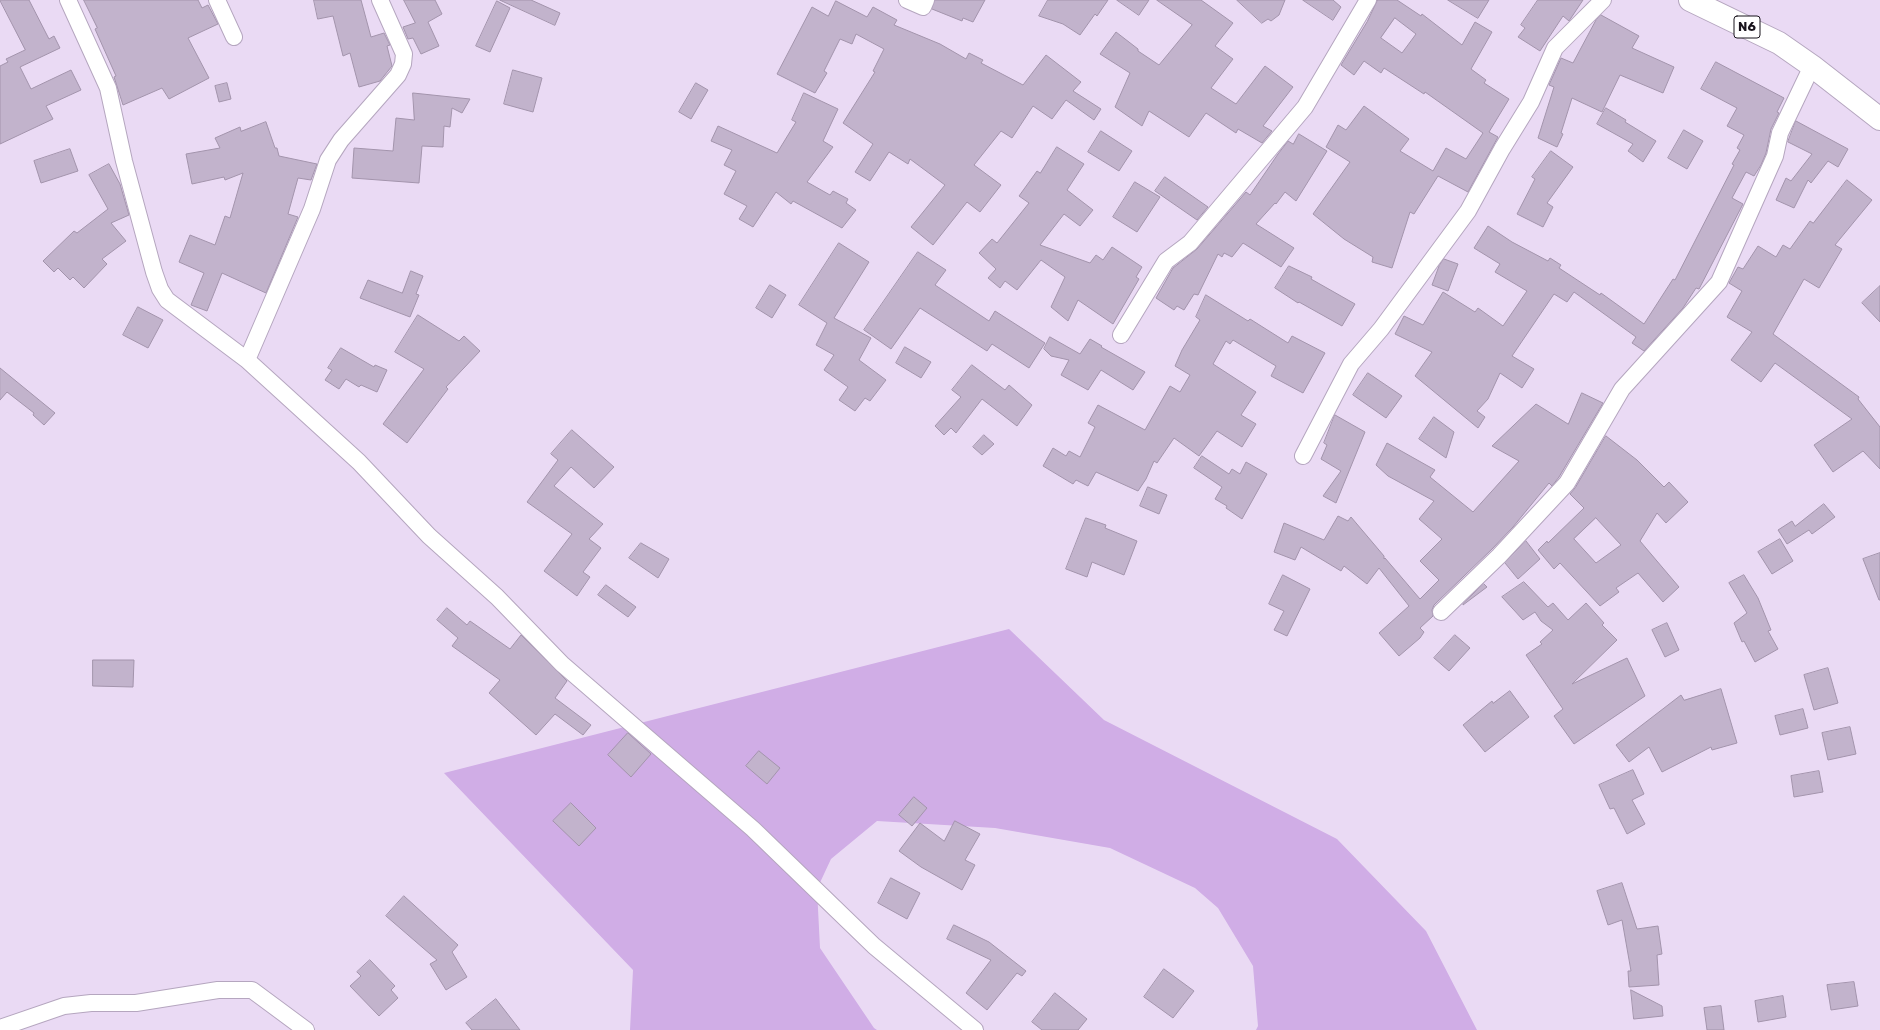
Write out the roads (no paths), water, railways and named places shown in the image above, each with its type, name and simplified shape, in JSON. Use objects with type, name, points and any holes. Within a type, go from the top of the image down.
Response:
[{"type":"highway","name":"N6","points":[[1690,0],[1779,43],[1812,66],[1880,118]]},
{"type":"street","points":[[68,0],[108,88],[124,161],[160,288],[167,300],[247,360],[359,462],[428,536],[497,597],[562,664],[753,829],[874,946],[975,1030]]},
{"type":"street","points":[[217,0],[234,37]]},
{"type":"street","points":[[247,360],[312,209],[328,160],[342,140],[398,75],[403,64],[404,54],[380,0]]},
{"type":"street","points":[[907,0],[923,7],[926,0]]},
{"type":"street","points":[[1121,335],[1166,261],[1190,244],[1305,107],[1368,0]]},
{"type":"street","points":[[1302,456],[1351,364],[1381,329],[1468,211],[1502,149],[1531,102],[1556,48],[1602,0]]},
{"type":"street","points":[[1441,612],[1499,556],[1567,483],[1622,389],[1719,282],[1775,156],[1780,133],[1812,66]]},
{"type":"street","points":[[0,1028],[64,1006],[91,1003],[136,1002],[218,990],[252,990],[306,1030]]}]
